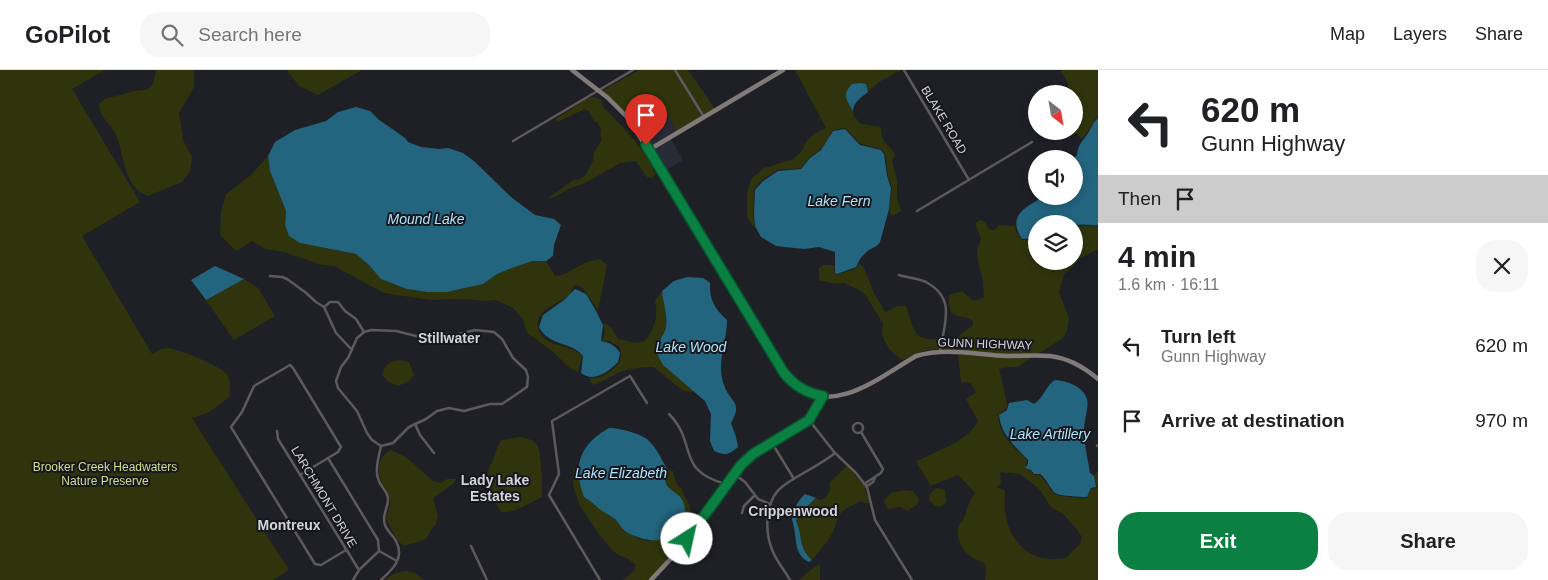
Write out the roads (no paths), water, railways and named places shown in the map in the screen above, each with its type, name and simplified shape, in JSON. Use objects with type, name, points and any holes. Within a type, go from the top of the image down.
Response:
[{"type":"main road","name":"GUNN HIGHWAY","points":[[572,70],[618,108],[664,176],[784,373],[794,385],[813,395],[838,396],[850,393],[916,356],[940,352],[1007,356],[1051,356],[1068,360],[1088,370],[1098,379]]},
{"type":"main road","points":[[648,151],[783,70]]},
{"type":"main road","points":[[813,395],[818,408]]},
{"type":"main road","points":[[650,580],[678,551],[734,474],[753,454],[809,420],[818,408],[823,396]]},
{"type":"street","points":[[513,141],[633,70]]},
{"type":"street","points":[[675,70],[704,117]]},
{"type":"street","name":"BLAKE ROAD","points":[[904,70],[969,180]]},
{"type":"street","points":[[917,211],[1032,142]]},
{"type":"street","points":[[899,275],[925,282],[940,293],[945,301],[946,314],[940,352]]},
{"type":"street","points":[[270,276],[287,279],[324,307],[336,333],[352,350]]},
{"type":"street","points":[[324,307],[330,302],[338,302],[345,311],[356,319],[364,332]]},
{"type":"street","points":[[371,330],[396,331],[420,337],[448,334],[455,336],[481,330],[494,332],[502,339],[513,358],[526,370],[528,377],[527,387],[502,404],[490,404],[464,411],[449,408],[442,409],[409,427],[392,444],[381,446],[372,440],[357,411],[338,388],[336,381],[341,367],[352,350],[357,338],[364,332],[371,330]]},
{"type":"street","points":[[300,475],[339,451],[341,446],[290,365],[254,386],[242,412],[231,426],[315,564],[321,565],[346,550]]},
{"type":"street","points":[[600,580],[550,495],[559,474],[552,421],[630,376],[647,402]]},
{"type":"street","points":[[669,414],[681,432],[696,470],[706,477],[726,484]]},
{"type":"street","points":[[809,420],[835,453],[856,473],[865,485],[875,520],[912,580]]},
{"type":"street","points":[[415,424],[420,435],[434,453]]},
{"type":"street","name":"LARCHMONT DRIVE","points":[[277,432],[278,439],[359,570]]},
{"type":"street","points":[[861,432],[883,468],[881,473],[865,485]]},
{"type":"street","points":[[772,443],[794,479]]},
{"type":"street","points":[[381,446],[377,472],[378,480],[388,498],[384,524],[397,542],[400,552],[398,561],[392,570],[381,580]]},
{"type":"street","points":[[790,580],[770,544],[768,530],[770,504],[778,490],[835,453]]},
{"type":"street","points":[[328,458],[378,540],[379,551]]},
{"type":"street","points":[[734,474],[745,482],[754,496],[762,502],[770,504]]},
{"type":"street","points":[[742,513],[744,506],[754,496]]},
{"type":"street","points":[[471,546],[487,580]]},
{"type":"street","points":[[379,551],[398,561]]},
{"type":"street","points":[[353,580],[359,570],[379,551]]},
{"type":"water","points":[[852,84],[866,84],[868,92],[856,102],[853,111],[846,94]]},
{"type":"water","name":"Mound Lake","points":[[356,107],[370,111],[408,142],[421,147],[448,148],[463,153],[474,161],[511,197],[535,215],[554,219],[561,225],[554,245],[553,256],[546,261],[532,261],[497,274],[483,284],[447,292],[427,292],[407,289],[381,279],[356,254],[300,243],[289,236],[285,225],[286,211],[270,171],[268,156],[275,142],[295,130],[326,121],[338,112]]},
{"type":"water","points":[[1098,118],[1098,225],[1083,225],[1083,215],[1028,215],[1028,239],[1022,239],[1016,226],[1018,216],[1030,205],[1083,205],[1083,150],[1078,150]]},
{"type":"water","name":"Lake Fern","points":[[845,129],[860,145],[881,150],[884,154],[891,188],[889,209],[880,242],[865,253],[856,267],[837,274],[835,273],[835,252],[819,247],[804,249],[776,246],[761,237],[755,226],[755,190],[763,181],[778,171],[801,169],[810,158],[821,150],[833,131]]},
{"type":"water","points":[[215,266],[244,279],[206,300],[191,280]]},
{"type":"water","name":"Lake Wood","points":[[687,277],[703,278],[710,283],[714,304],[727,320],[721,369],[726,391],[736,406],[735,416],[731,423],[738,447],[727,454],[714,451],[710,441],[711,414],[705,401],[663,365],[655,350],[666,328],[666,314],[662,291],[674,281]]},
{"type":"water","points":[[575,289],[586,294],[603,325],[601,341],[612,345],[620,353],[618,362],[605,373],[596,377],[586,376],[581,373],[583,356],[578,351],[549,338],[539,327],[543,315],[564,300]]},
{"type":"water","name":"Lake Artillery","points":[[1055,380],[1069,383],[1078,388],[1085,394],[1087,399],[1084,430],[1085,441],[1090,473],[1094,476],[1096,487],[1091,488],[1087,497],[1057,494],[1040,474],[1034,474],[1031,470],[1025,468],[1028,460],[1009,440],[1000,422],[999,415],[1007,410],[1009,403],[1027,400],[1034,404]]},
{"type":"water","name":"Lake Elizabeth","points":[[609,428],[625,430],[642,436],[653,445],[661,458],[667,469],[666,482],[682,499],[685,508],[682,523],[669,536],[663,539],[650,540],[631,534],[624,530],[615,519],[584,497],[579,475],[581,457],[591,441]]},
{"type":"water","points":[[805,494],[816,498],[800,513],[796,521],[805,551],[812,560],[809,562],[800,554],[796,544],[792,520],[796,506]]},
{"type":"district","name":"Stillwater","points":[[449,338]]},
{"type":"district","name":"Lady Lake Estates","points":[[495,488]]},
{"type":"district","name":"Crippenwood","points":[[793,511]]},
{"type":"district","name":"Montreux","points":[[289,525]]},
{"type":"park label","name":"Brooker Creek Headwaters Nature Preserve","points":[[105,474]]}]
